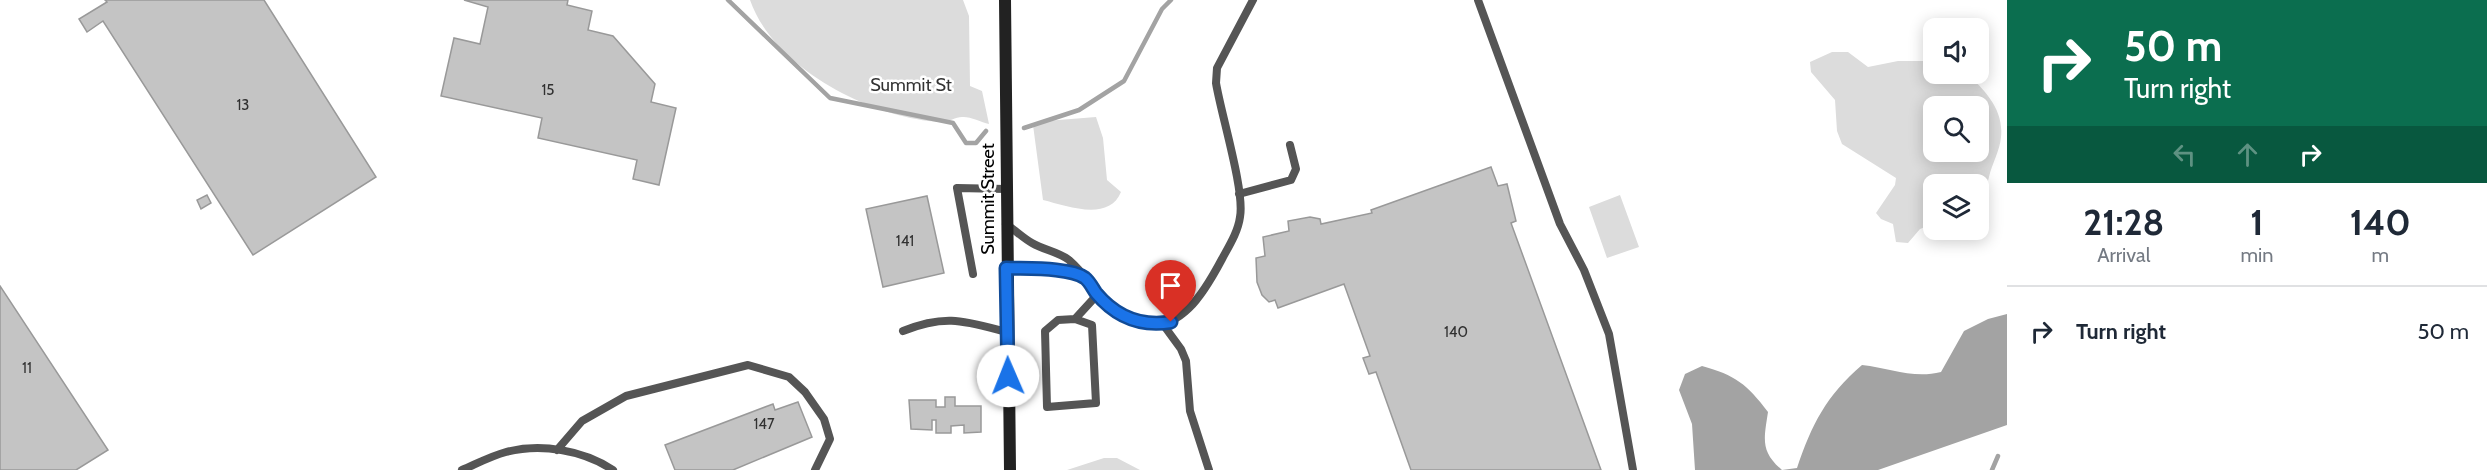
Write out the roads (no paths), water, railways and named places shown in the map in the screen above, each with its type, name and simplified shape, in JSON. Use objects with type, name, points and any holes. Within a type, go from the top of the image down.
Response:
[{"type":"main road","name":"Summit Street","points":[[1005,0],[1006,268],[1010,470]]},
{"type":"lane","points":[[1006,224],[1032,243],[1068,260],[1097,295],[1121,315],[1137,322],[1162,323],[1171,322],[1189,310],[1209,282],[1233,238],[1240,217],[1239,194],[1216,83],[1217,68],[1253,0]]},
{"type":"lane","points":[[1478,0],[1560,224],[1584,270],[1609,334],[1633,470]]},
{"type":"lane","points":[[1239,194],[1291,180],[1296,169],[1290,145]]},
{"type":"lane","points":[[974,274],[957,188],[1006,189]]},
{"type":"lane","points":[[1006,268],[1061,271],[1084,278]]},
{"type":"lane","points":[[1075,319],[1092,325],[1096,403],[1047,407],[1045,331],[1058,320],[1075,319],[1097,295]]},
{"type":"lane","points":[[903,331],[926,322],[956,319],[1007,332]]},
{"type":"lane","points":[[1162,323],[1181,349],[1186,361],[1190,411],[1209,470]]},
{"type":"lane","points":[[556,450],[582,421],[626,396],[748,365],[789,377],[805,392],[824,419],[830,439],[815,470]]},
{"type":"lane","points":[[462,470],[506,452],[544,448],[582,454],[613,470]]},
{"type":"waterway","points":[[728,0],[830,98],[953,123],[966,143],[976,143],[986,131]]},
{"type":"waterway","points":[[1024,128],[1079,110],[1124,81],[1162,9],[1171,0]]},
{"type":"waterway","points":[[1992,470],[1998,456]]},
{"type":"park label","name":"Summit St","points":[[911,85]]}]
